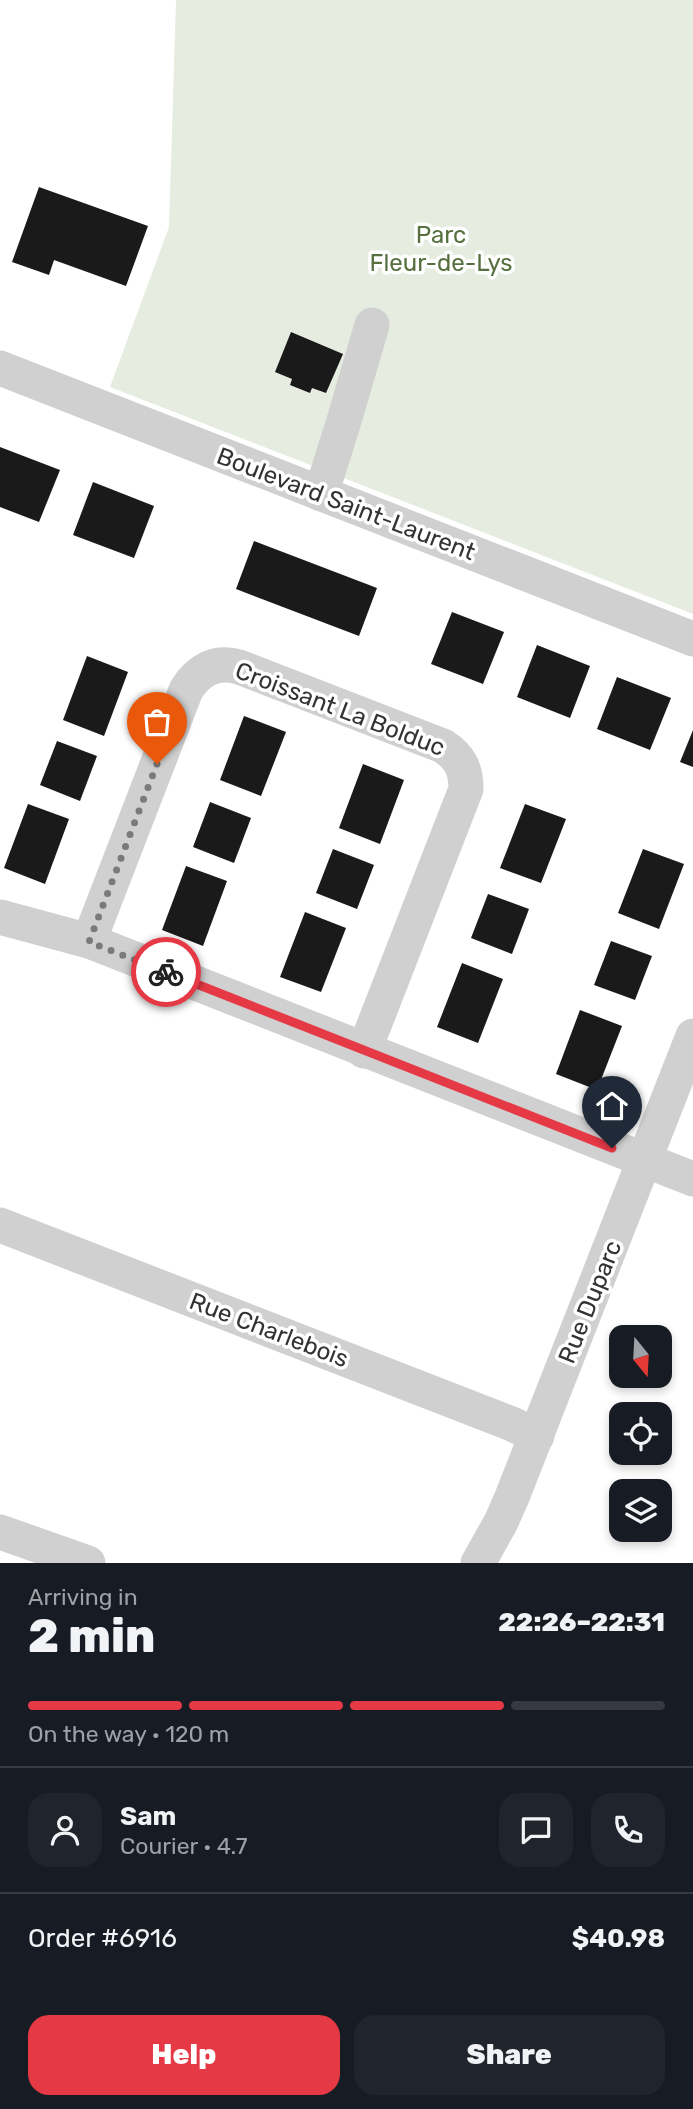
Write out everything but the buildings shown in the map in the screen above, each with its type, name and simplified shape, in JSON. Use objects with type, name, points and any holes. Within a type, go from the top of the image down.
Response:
[{"type":"street","points":[[321,494],[372,326]]},
{"type":"street","name":"Boulevard Saint-Laurent","points":[[0,368],[693,639]]},
{"type":"street","name":"Croissant La Bolduc","points":[[89,942],[186,690],[191,681],[209,667],[219,664],[239,667],[443,746],[458,757],[466,776],[466,789],[364,1051]]},
{"type":"street","points":[[0,917],[89,942],[693,1179]]},
{"type":"street","name":"Rue Duparc","points":[[478,1563],[501,1522],[537,1436],[693,1036]]},
{"type":"street","name":"Rue Charlebois","points":[[0,1225],[537,1436]]},
{"type":"street","points":[[0,1532],[88,1563]]},
{"type":"green space","name":"Parc Fleur-de-Lys","points":[[176,0],[693,0],[693,614],[110,387],[169,227]]},
{"type":"way so far","points":[[157,764],[89,942],[166,972]]},
{"type":"route","points":[[166,972],[612,1148]]}]
